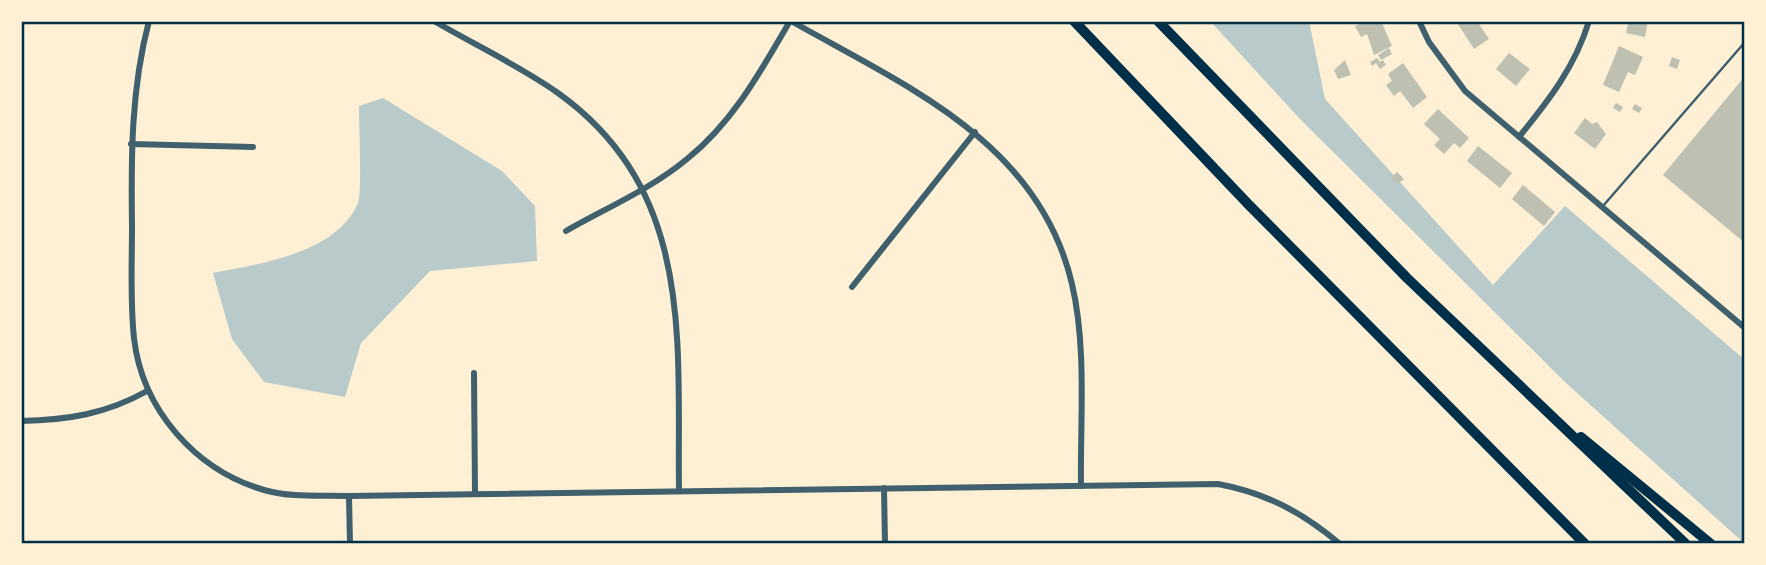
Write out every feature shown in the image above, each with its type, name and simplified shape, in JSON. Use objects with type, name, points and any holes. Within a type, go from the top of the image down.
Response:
[{"type":"highway","points":[[1074,21],[1240,196],[1585,544]]},
{"type":"highway","points":[[1158,21],[1316,185],[1509,377],[1686,544]]},
{"type":"highway","points":[[1509,377],[1711,544]]},
{"type":"highway","points":[[1462,420],[1594,544]]},
{"type":"street","points":[[149,21],[137,76],[131,144],[134,340],[147,391],[180,438],[197,454],[240,481],[289,495],[349,496],[1207,484],[1239,488],[1289,507],[1340,544]]},
{"type":"street","points":[[434,21],[558,93],[597,128],[641,189],[661,233],[675,294],[678,491]]},
{"type":"street","points":[[566,231],[641,189],[687,159],[711,138],[752,86],[790,21],[943,109],[975,132],[998,152],[1031,193],[1053,228],[1064,256],[1077,319],[1081,486]]},
{"type":"street","points":[[1419,21],[1429,42],[1465,90],[1745,328]]},
{"type":"street","points":[[1519,137],[1559,88],[1579,52],[1588,21]]},
{"type":"street","points":[[852,287],[975,132]]},
{"type":"street","points":[[131,144],[253,147]]},
{"type":"street","points":[[474,373],[475,494]]},
{"type":"street","points":[[21,421],[79,418],[106,411],[147,391]]},
{"type":"street","points":[[884,488],[885,544]]},
{"type":"street","points":[[349,496],[349,544]]},
{"type":"lane","points":[[1602,208],[1745,42]]},
{"type":"shaded area","points":[[1210,21],[1309,21],[1325,99],[1493,285],[1565,206],[1745,360],[1745,544],[1566,383],[1300,119]]},
{"type":"shaded area","points":[[383,98],[502,171],[535,206],[537,261],[430,271],[361,343],[345,397],[264,382],[232,339],[213,273],[295,253],[333,234],[348,220],[359,197],[359,106]]},
{"type":"building","points":[[1359,21],[1381,21],[1392,46],[1374,55],[1367,34],[1361,37],[1355,26],[1360,24]]},
{"type":"building","points":[[1456,21],[1477,21],[1489,39],[1474,49]]},
{"type":"building","points":[[1629,21],[1648,21],[1645,37],[1626,33]]},
{"type":"building","points":[[1619,46],[1643,57],[1635,75],[1628,72],[1619,92],[1603,85]]},
{"type":"building","points":[[1389,48],[1392,54],[1381,60],[1378,55]]},
{"type":"building","points":[[1509,53],[1530,69],[1516,86],[1496,69]]},
{"type":"building","points":[[1672,57],[1680,60],[1677,69],[1669,66]]},
{"type":"building","points":[[1377,58],[1380,62],[1383,60],[1386,65],[1380,69],[1376,63],[1372,66],[1370,62]]},
{"type":"building","points":[[1345,60],[1351,75],[1338,79],[1334,70]]},
{"type":"building","points":[[1403,63],[1427,97],[1413,108],[1400,91],[1394,96],[1386,85],[1392,81],[1388,74]]},
{"type":"building","points":[[1745,76],[1745,243],[1663,175]]},
{"type":"building","points":[[1616,103],[1623,107],[1620,112],[1613,108]]},
{"type":"building","points":[[1635,104],[1642,108],[1639,113],[1632,109]]},
{"type":"building","points":[[1438,109],[1469,138],[1460,148],[1454,143],[1444,154],[1434,145],[1440,139],[1424,124]]},
{"type":"building","points":[[1585,118],[1592,124],[1597,122],[1606,134],[1595,149],[1574,133]]},
{"type":"building","points":[[1478,146],[1512,173],[1500,188],[1467,161]]},
{"type":"building","points":[[1397,172],[1404,179],[1397,185],[1391,178]]},
{"type":"building","points":[[1523,185],[1555,212],[1544,226],[1512,199]]}]
